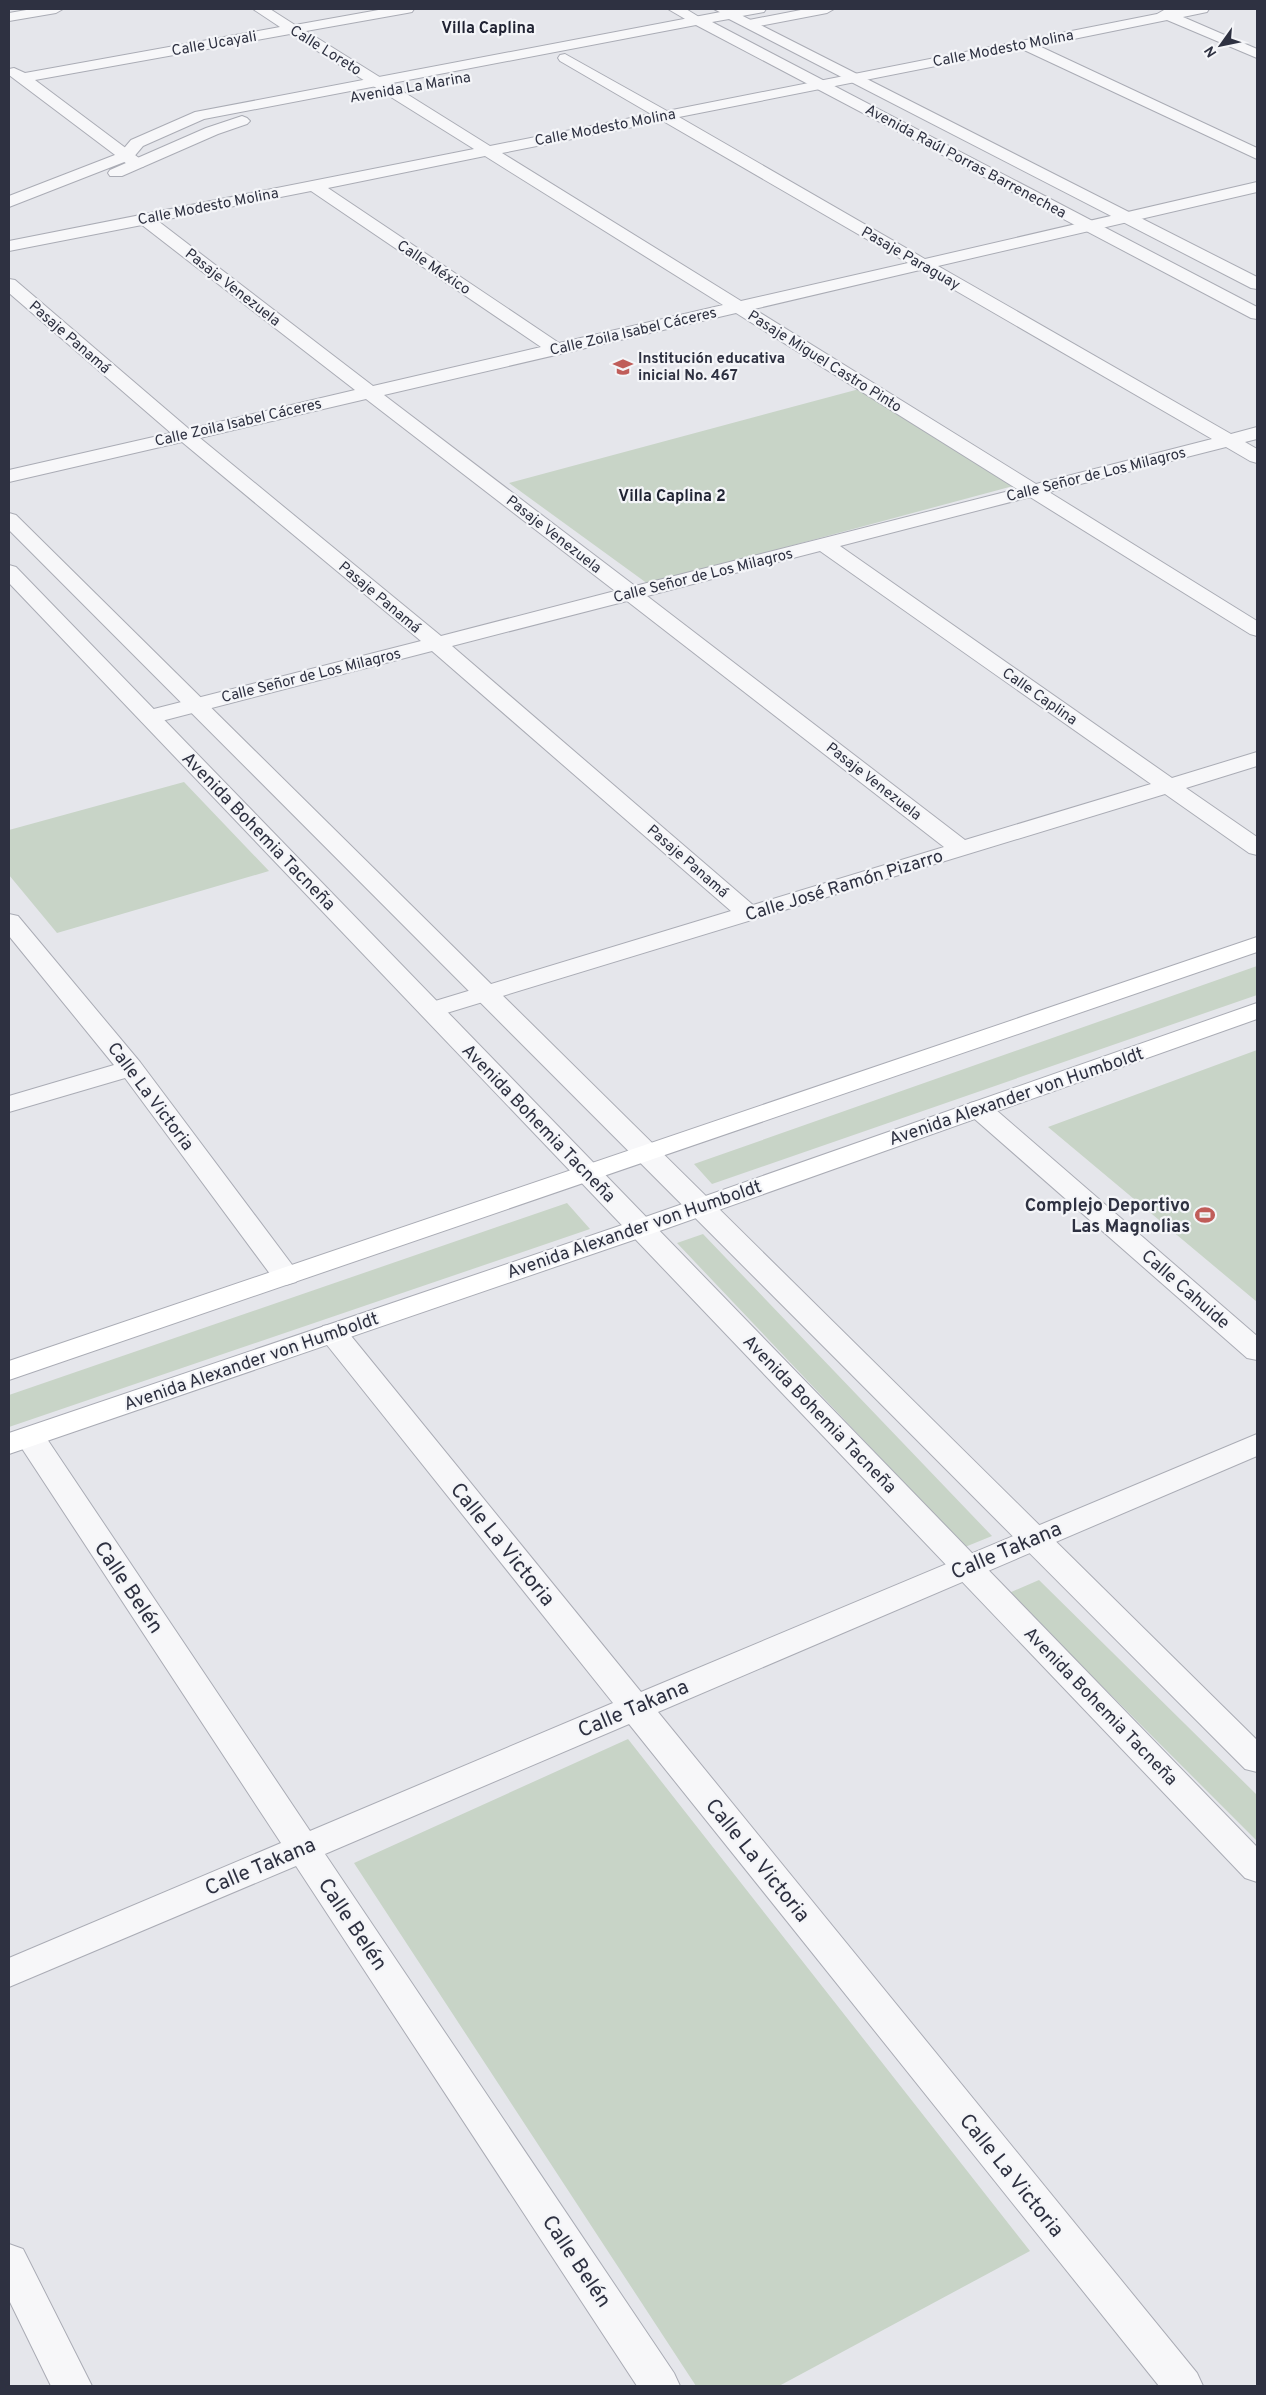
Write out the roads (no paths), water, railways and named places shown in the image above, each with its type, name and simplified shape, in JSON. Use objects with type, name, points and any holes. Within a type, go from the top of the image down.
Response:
[{"type":"main road","points":[[9,1371],[1257,944]]},
{"type":"main road","name":"Avenida Alexander von Humboldt","points":[[19,1440],[641,1228],[1257,1011]]},
{"type":"street","points":[[9,17],[56,9]]},
{"type":"street","name":"Calle Loreto","points":[[260,9],[393,91]]},
{"type":"street","name":"Calle Ucayali","points":[[22,78],[407,9]]},
{"type":"street","name":"Avenida Raúl Porras Barrenechea","points":[[675,9],[1257,314]]},
{"type":"street","name":"Avenida La Marina","points":[[9,218],[131,160],[137,143],[200,115],[698,20],[726,11],[759,9]]},
{"type":"street","name":"Avenida La Marina","points":[[9,202],[272,112],[827,9]]},
{"type":"street","points":[[1152,9],[1257,54]]},
{"type":"street","name":"Calle Modesto Molina","points":[[9,246],[1202,9]]},
{"type":"street","name":"Avenida Raúl Porras Barrenechea","points":[[726,11],[1257,284]]},
{"type":"street","points":[[1023,44],[1257,154]]},
{"type":"street","name":"Pasaje Paraguay","points":[[565,58],[1257,457]]},
{"type":"street","points":[[9,67],[131,160]]},
{"type":"street","name":"Pasaje Miguel Castro Pinto","points":[[393,91],[1257,630]]},
{"type":"street","name":"Calle México","points":[[313,185],[555,350]]},
{"type":"street","name":"Calle Zoila Isabel Cáceres","points":[[9,476],[1257,187]]},
{"type":"street","name":"Pasaje Venezuela","points":[[145,219],[962,849]]},
{"type":"street","name":"Pasaje Panamá","points":[[9,284],[185,435],[436,643],[749,914]]},
{"type":"street","name":"Calle Señor de Los Milagros","points":[[150,717],[1257,433]]},
{"type":"street","points":[[9,518],[1257,1760]]},
{"type":"street","name":"Calle Caplina","points":[[824,544],[1257,848]]},
{"type":"street","name":"Avenida Bohemia Tacneña","points":[[9,571],[1257,1868]]},
{"type":"street","name":"Calle José Ramón Pizarro","points":[[431,1010],[1257,759]]},
{"type":"street","name":"Calle La Victoria","points":[[9,921],[131,1068],[286,1276]]},
{"type":"street","points":[[9,1104],[131,1068]]},
{"type":"street","name":"Calle Cahuide","points":[[979,1109],[1257,1351]]},
{"type":"street","name":"Calle La Victoria","points":[[333,1333],[1183,2386]]},
{"type":"street","name":"Calle Belén","points":[[19,1440],[303,1848],[660,2386]]},
{"type":"street","name":"Calle Takana","points":[[9,1973],[1257,1444]]},
{"type":"street","points":[[9,2261],[72,2386]]},
{"type":"place","name":"Institución educativa inicial No. 467","points":[[623,367]]},
{"type":"place","name":"Complejo Deportivo Las Magnolias","points":[[1205,1215]]},
{"type":"district","name":"Villa Caplina","points":[[488,27]]},
{"type":"district","name":"Villa Caplina 2","points":[[672,495]]}]
